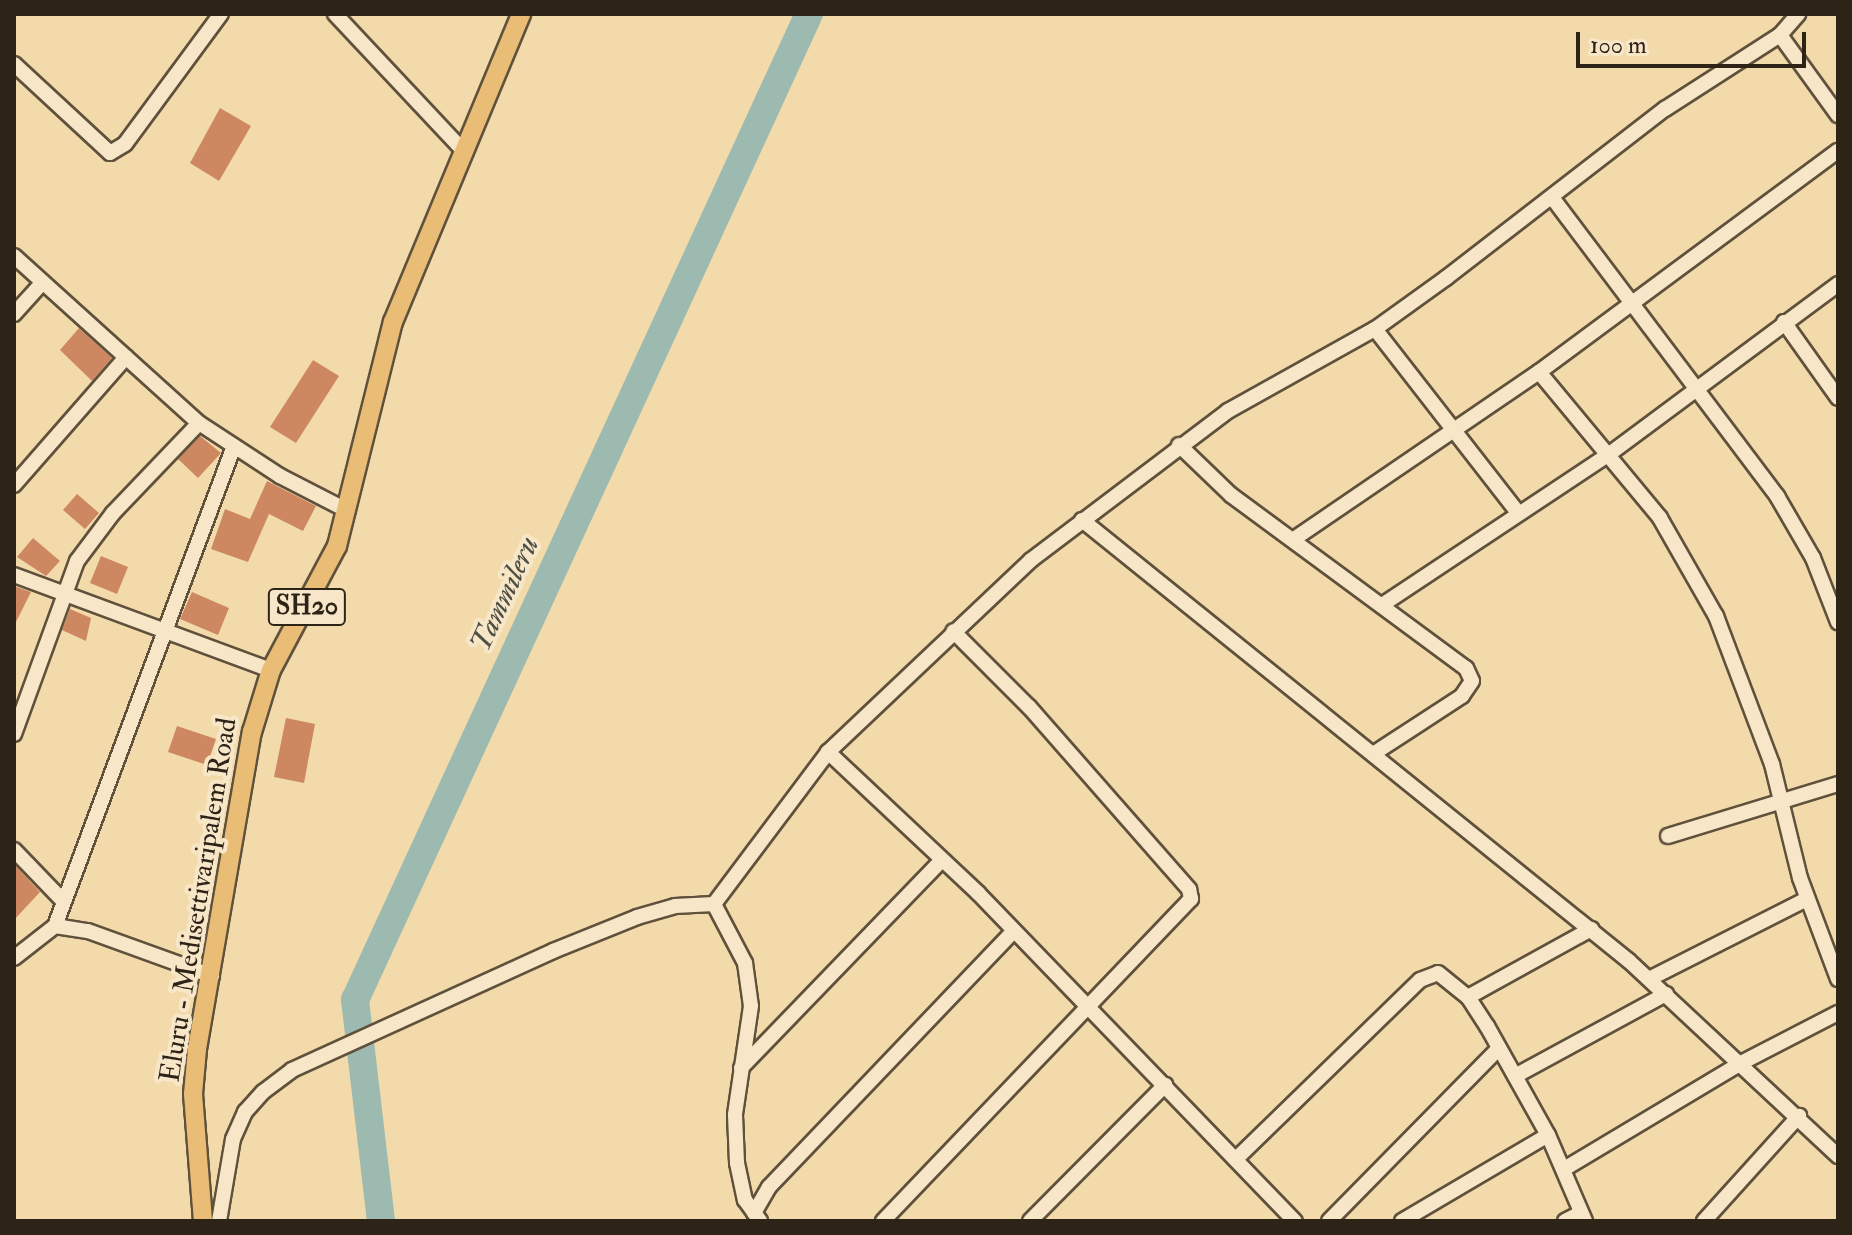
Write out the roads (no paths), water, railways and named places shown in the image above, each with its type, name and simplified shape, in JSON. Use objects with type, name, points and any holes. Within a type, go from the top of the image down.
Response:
[{"type":"main road","name":"Eluru - Medisettivaripalem Road","points":[[203,1221],[193,1094],[243,776],[271,670],[318,587],[348,511],[393,322],[461,148],[521,14]]},
{"type":"street","points":[[14,64],[110,153],[125,144],[221,14]]},
{"type":"street","points":[[335,14],[461,148]]},
{"type":"street","points":[[714,904],[828,752],[953,631],[1082,520],[1228,411],[1375,329],[1554,200],[1665,109],[1780,35],[1798,14]]},
{"type":"street","points":[[1780,35],[1838,115]]},
{"type":"street","points":[[1294,539],[1452,428],[1539,372],[1838,151]]},
{"type":"street","points":[[1554,200],[1777,496],[1813,558],[1838,622]]},
{"type":"street","points":[[14,256],[199,423],[348,511]]},
{"type":"street","points":[[14,314],[43,282]]},
{"type":"street","points":[[1382,605],[1608,455],[1838,284]]},
{"type":"street","points":[[1784,322],[1838,398]]},
{"type":"street","points":[[1375,329],[1518,513]]},
{"type":"street","points":[[14,485],[126,357]]},
{"type":"street","points":[[1539,372],[1687,558],[1716,616],[1743,679],[1807,899],[1838,979]]},
{"type":"street","points":[[14,734],[60,596],[77,561],[113,513],[199,423]]},
{"type":"street","points":[[1179,445],[1231,495],[1466,668],[1472,681],[1462,696],[1376,752]]},
{"type":"street","points":[[14,958],[55,926],[234,446]]},
{"type":"street","points":[[1082,520],[1376,752],[1591,929],[1799,1116],[1838,1156]]},
{"type":"street","points":[[14,575],[60,596],[164,628],[271,670]]},
{"type":"street","points":[[883,1221],[1090,1009],[1191,899],[1189,889],[1029,707],[953,631]]},
{"type":"street","points":[[828,752],[1014,931],[1295,1221]]},
{"type":"street","points":[[1668,836],[1838,784]]},
{"type":"street","points":[[14,850],[63,901]]},
{"type":"street","points":[[741,1069],[942,860]]},
{"type":"street","points":[[1649,979],[1807,899]]},
{"type":"street","points":[[219,1221],[233,1139],[245,1112],[292,1070],[380,1028],[637,917],[675,906],[714,904]]},
{"type":"street","points":[[714,904],[735,940],[747,977],[751,1006],[735,1115],[737,1163],[757,1217]]},
{"type":"street","points":[[55,926],[100,935],[212,976]]},
{"type":"street","points":[[1468,997],[1591,929]]},
{"type":"street","points":[[757,1217],[769,1187],[1014,931]]},
{"type":"street","points":[[1237,1158],[1428,974],[1449,978],[1468,997],[1548,1135],[1583,1217],[1565,1221]]},
{"type":"street","points":[[1515,1076],[1666,994]]},
{"type":"street","points":[[1564,1169],[1741,1063],[1838,1013]]},
{"type":"street","points":[[1329,1221],[1497,1050]]},
{"type":"street","points":[[1030,1221],[1165,1085]]},
{"type":"street","points":[[1704,1221],[1799,1116]]},
{"type":"street","points":[[1402,1221],[1548,1135]]},
{"type":"waterway","name":"Tammileru","points":[[381,1221],[355,1000],[809,14]]}]
